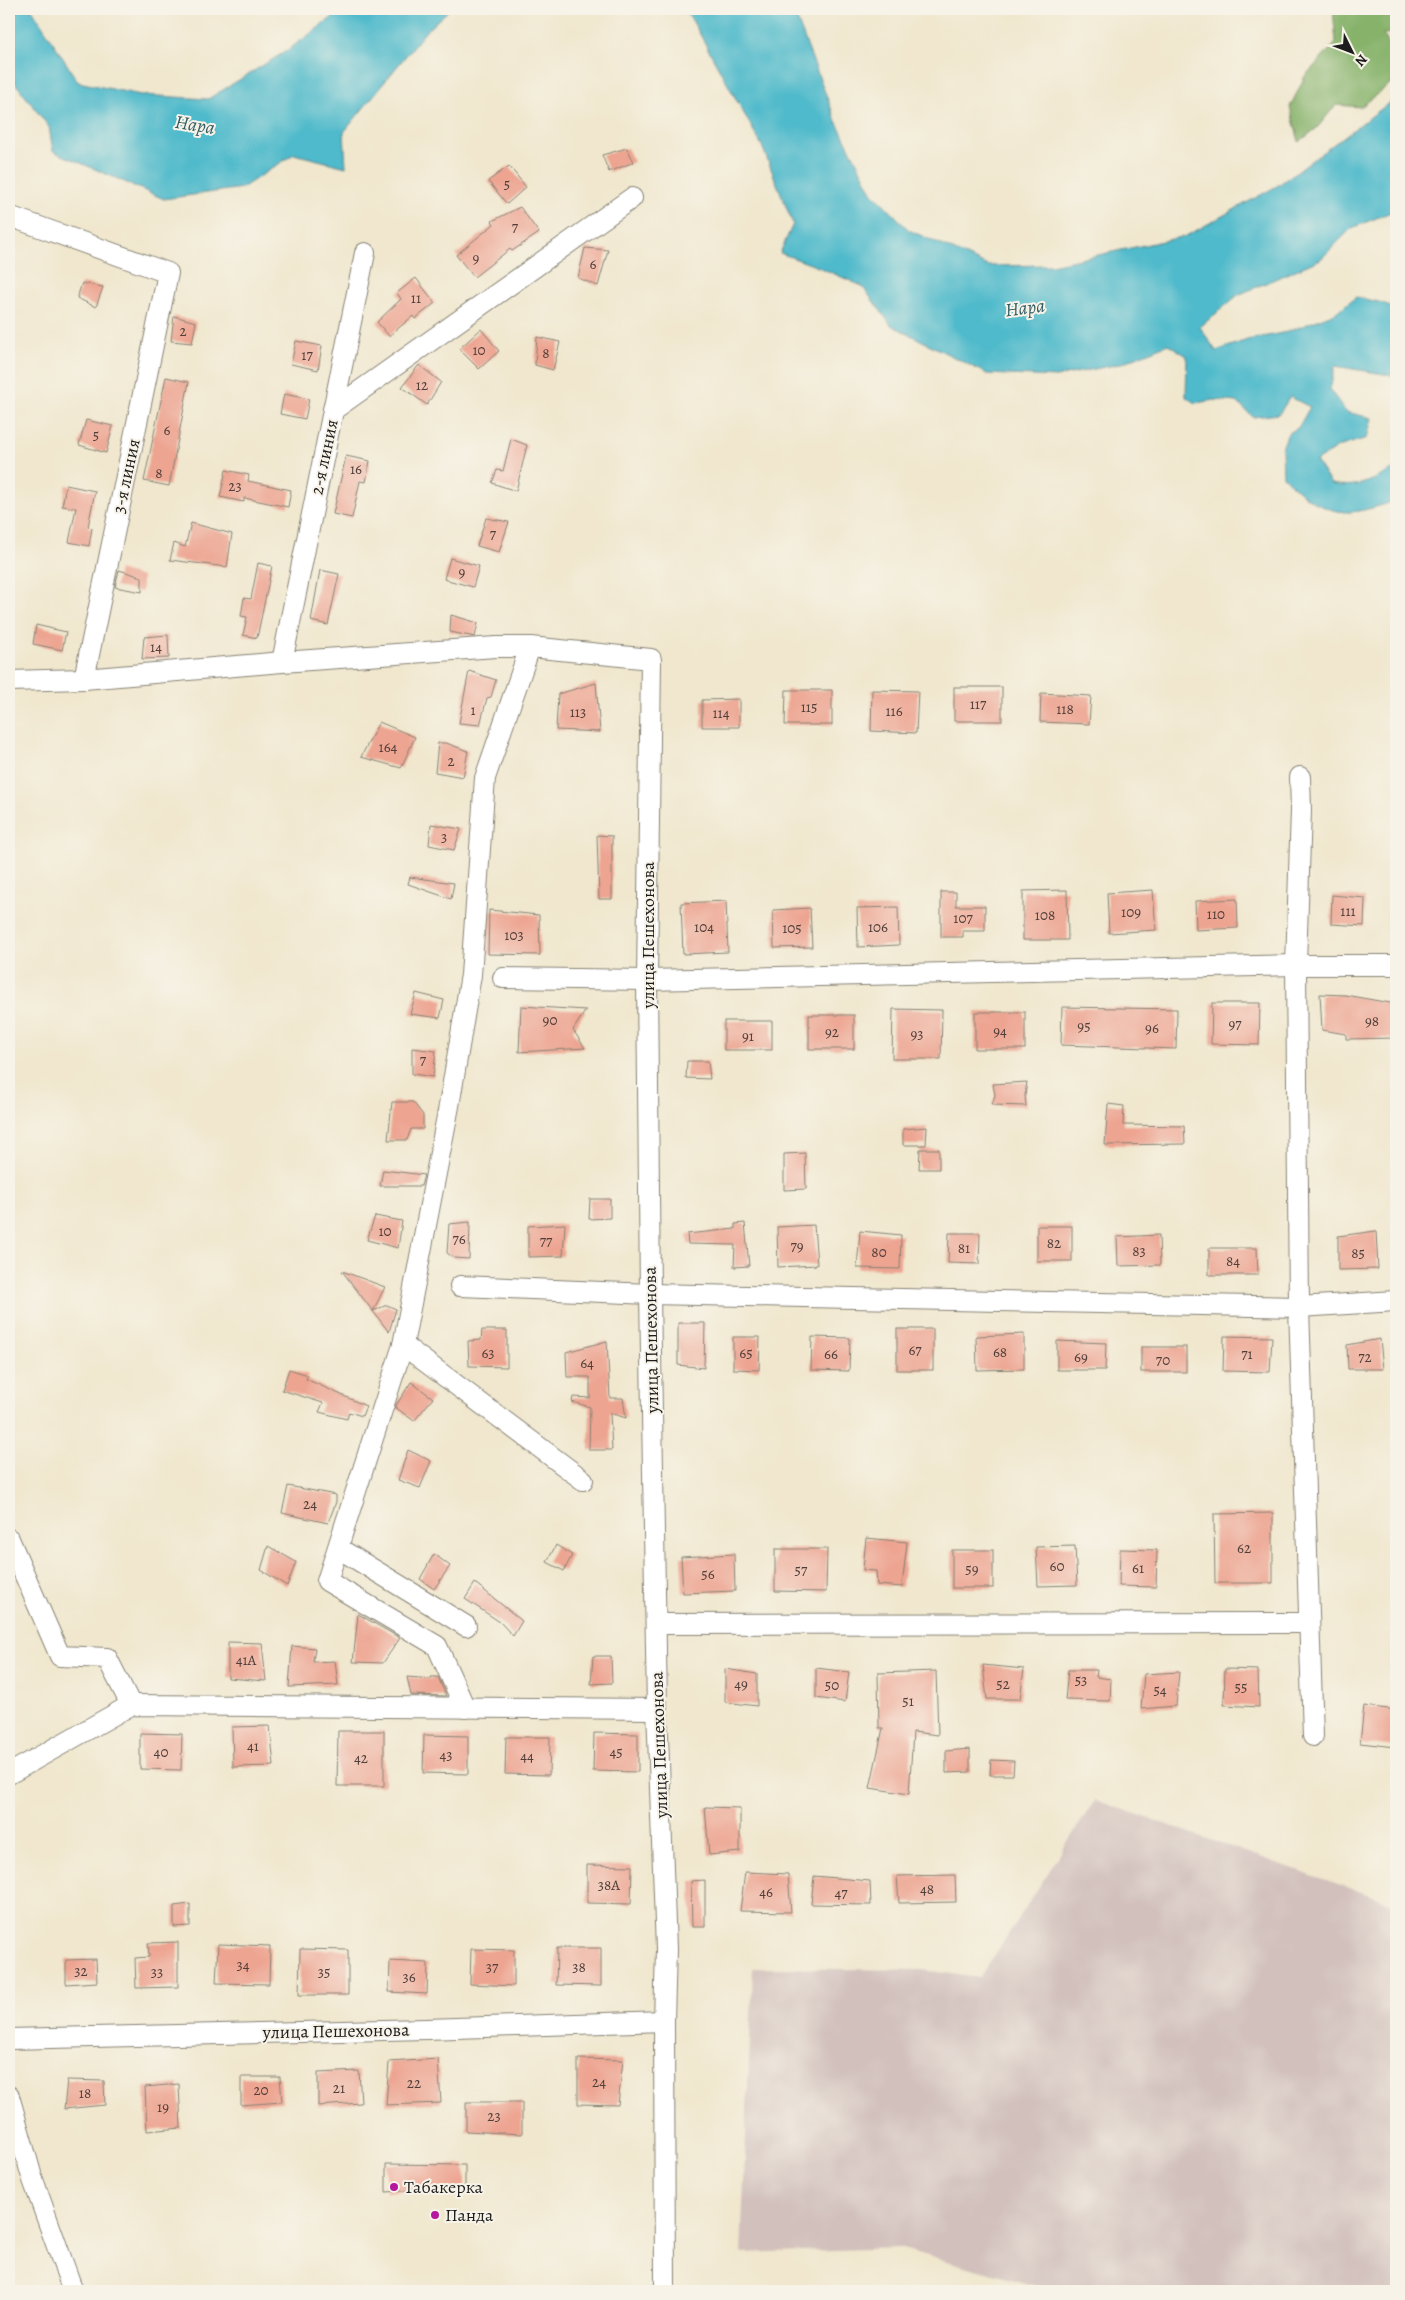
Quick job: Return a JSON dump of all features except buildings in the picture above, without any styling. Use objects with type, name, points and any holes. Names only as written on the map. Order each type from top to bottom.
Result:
[{"type":"street","points":[[333,410],[632,198]]},
{"type":"street","name":"3-я линия","points":[[9,216],[168,273],[84,679]]},
{"type":"street","name":"2-я линия","points":[[282,662],[365,253]]},
{"type":"street","points":[[9,681],[84,679],[282,662],[496,647],[530,647],[485,778],[471,975],[449,1106],[403,1345],[328,1581],[437,1646],[466,1708]]},
{"type":"street","name":"улица Пешехонова","points":[[530,647],[651,659],[647,980],[657,1709],[666,1949],[664,2020],[665,2291]]},
{"type":"street","points":[[1300,777],[1301,810],[1296,965],[1299,1307],[1313,1736]]},
{"type":"street","points":[[504,978],[647,980],[1296,965],[1396,965]]},
{"type":"street","points":[[460,1286],[650,1294],[1299,1307],[1396,1301]]},
{"type":"street","points":[[403,1345],[583,1480]]},
{"type":"street","points":[[9,1539],[60,1656],[107,1658],[131,1705]]},
{"type":"street","points":[[338,1548],[466,1626]]},
{"type":"street","points":[[656,1624],[1309,1623]]},
{"type":"street","points":[[9,1774],[131,1705],[657,1709]]},
{"type":"street","name":"улица Пешехонова","points":[[9,2039],[426,2029],[664,2020]]},
{"type":"street","points":[[9,2096],[32,2177],[73,2291]]},
{"type":"shaded area","points":[[1095,1800],[1396,1904],[1396,2291],[1055,2291],[899,2248],[741,2253],[753,1968],[922,1970],[980,1978]]},
{"type":"green space","points":[[1333,9],[1396,9],[1396,33],[1383,34],[1396,56],[1396,79],[1361,107],[1336,105],[1317,128],[1299,142],[1290,107],[1305,76],[1336,43]]},
{"type":"water","name":"Нара","points":[[9,9],[32,9],[78,82],[141,95],[208,99],[288,50],[344,9],[450,9],[426,31],[344,132],[346,167],[294,154],[242,188],[164,199],[53,151],[49,127],[9,75]]},
{"type":"water","name":"Нара","points":[[682,9],[793,9],[836,121],[872,192],[909,230],[988,266],[1052,265],[1186,236],[1277,186],[1396,98],[1396,210],[1352,228],[1321,259],[1238,295],[1200,327],[1216,351],[1247,340],[1287,332],[1335,313],[1356,297],[1383,303],[1396,309],[1396,376],[1335,366],[1330,390],[1346,412],[1372,418],[1367,438],[1338,447],[1316,461],[1331,484],[1341,485],[1365,483],[1396,468],[1396,501],[1350,512],[1321,506],[1305,496],[1283,476],[1282,448],[1288,433],[1298,428],[1310,407],[1290,397],[1279,414],[1253,417],[1237,402],[1215,400],[1195,403],[1186,397],[1187,356],[1168,344],[1119,364],[1056,377],[987,374],[891,325],[862,286],[780,253],[793,224],[762,146],[692,20]]},
{"type":"place","name":"Табакерка","points":[[394,2187]]},
{"type":"place","name":"Панда","points":[[435,2215]]}]
